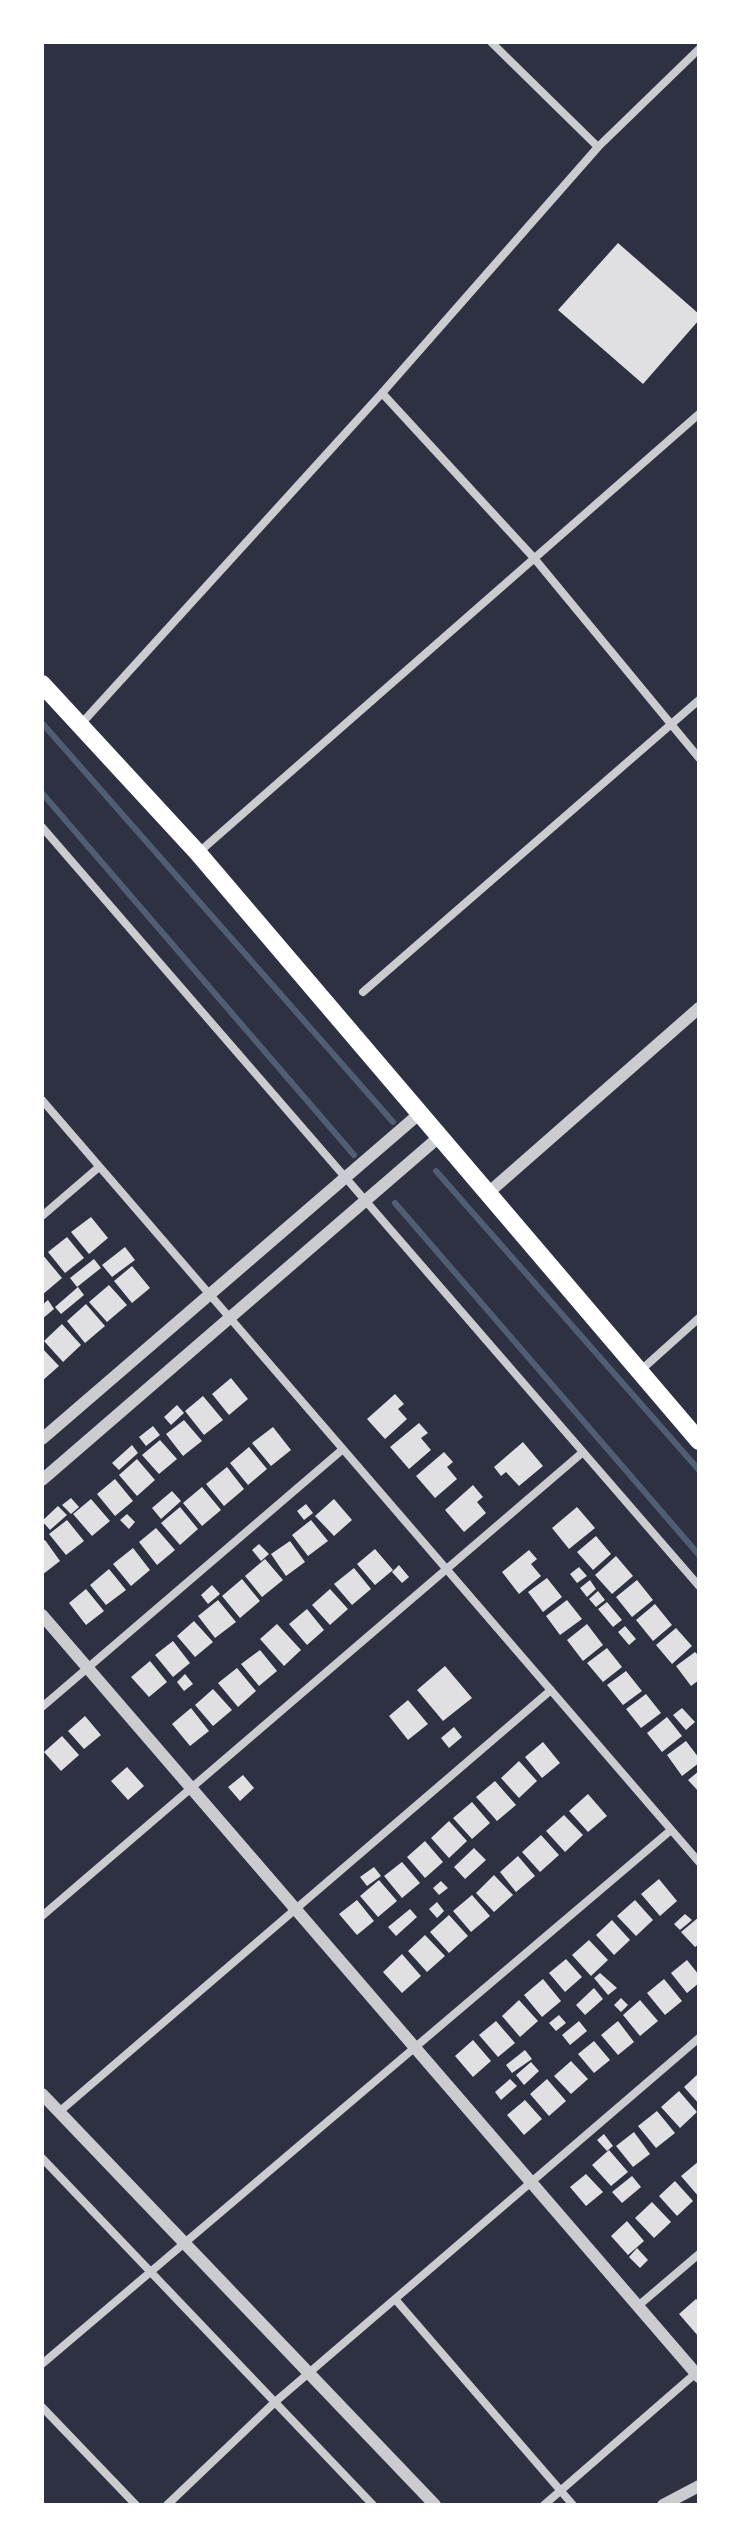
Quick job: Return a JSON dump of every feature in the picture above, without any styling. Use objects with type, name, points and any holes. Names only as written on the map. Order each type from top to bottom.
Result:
[{"type":"highway","points":[[42,684],[198,853],[699,1441]]},
{"type":"street","points":[[491,42],[598,147]]},
{"type":"street","points":[[79,725],[382,393],[598,147],[699,49]]},
{"type":"street","points":[[382,393],[534,558],[699,758]]},
{"type":"street","points":[[198,853],[699,414]]},
{"type":"street","points":[[363,992],[699,700]]},
{"type":"street","points":[[42,827],[699,1586]]},
{"type":"street","points":[[487,1194],[699,1008]]},
{"type":"street","points":[[42,1100],[699,1862]]},
{"type":"street","points":[[42,1439],[419,1114]]},
{"type":"street","points":[[42,1480],[439,1137]]},
{"type":"street","points":[[42,1216],[99,1167]]},
{"type":"street","points":[[639,1371],[699,1318]]},
{"type":"street","points":[[42,1707],[343,1449]]},
{"type":"street","points":[[42,1916],[583,1452]]},
{"type":"street","points":[[42,1615],[697,2375],[544,2505]]},
{"type":"street","points":[[59,2112],[551,1690]]},
{"type":"street","points":[[42,2364],[671,1830]]},
{"type":"street","points":[[167,2505],[275,2402],[699,2038]]},
{"type":"street","points":[[42,2094],[435,2505]]},
{"type":"street","points":[[42,2158],[373,2505]]},
{"type":"street","points":[[638,2306],[699,2254]]},
{"type":"street","points":[[395,2299],[573,2505]]},
{"type":"street","points":[[42,2407],[136,2505]]},
{"type":"street","points":[[663,2505],[699,2486]]},
{"type":"building","points":[[618,243],[699,314],[699,320],[643,384],[558,310]]},
{"type":"building","points":[[91,1217],[108,1238],[89,1254],[71,1232]]},
{"type":"building","points":[[67,1237],[84,1258],[65,1273],[48,1252]]},
{"type":"building","points":[[125,1247],[135,1260],[112,1277],[102,1265]]},
{"type":"building","points":[[42,1254],[62,1278],[42,1295]]},
{"type":"building","points":[[94,1259],[101,1268],[77,1287],[70,1278]]},
{"type":"building","points":[[132,1266],[150,1288],[132,1303],[114,1281]]},
{"type":"building","points":[[109,1285],[127,1305],[107,1322],[89,1302]]},
{"type":"building","points":[[78,1287],[84,1295],[61,1314],[55,1307]]},
{"type":"building","points":[[48,1300],[54,1309],[42,1319],[42,1305]]},
{"type":"building","points":[[86,1304],[105,1326],[85,1343],[67,1321]]},
{"type":"building","points":[[62,1324],[81,1345],[63,1362],[44,1341]]},
{"type":"building","points":[[42,1348],[59,1366],[42,1381]]},
{"type":"building","points":[[231,1378],[248,1399],[229,1415],[212,1394]]},
{"type":"building","points":[[395,1394],[404,1404],[398,1409],[407,1419],[385,1439],[367,1419]]},
{"type":"building","points":[[203,1396],[223,1420],[204,1435],[185,1411]]},
{"type":"building","points":[[177,1405],[184,1413],[171,1425],[164,1417]]},
{"type":"building","points":[[184,1420],[202,1441],[183,1456],[166,1434]]},
{"type":"building","points":[[419,1423],[428,1433],[421,1438],[431,1450],[409,1469],[390,1447]]},
{"type":"building","points":[[153,1426],[160,1435],[146,1446],[139,1437]]},
{"type":"building","points":[[273,1427],[291,1450],[271,1466],[252,1443]]},
{"type":"building","points":[[160,1440],[177,1459],[159,1474],[142,1455]]},
{"type":"building","points":[[523,1442],[543,1466],[519,1486],[506,1472],[501,1476],[494,1467]]},
{"type":"building","points":[[132,1445],[138,1453],[119,1470],[112,1463]]},
{"type":"building","points":[[249,1447],[267,1469],[248,1485],[230,1463]]},
{"type":"building","points":[[444,1452],[453,1462],[447,1467],[457,1479],[435,1498],[416,1476]]},
{"type":"building","points":[[137,1459],[155,1480],[137,1496],[119,1475]]},
{"type":"building","points":[[227,1467],[244,1489],[224,1506],[206,1484]]},
{"type":"building","points":[[115,1479],[133,1501],[115,1516],[97,1494]]},
{"type":"building","points":[[473,1485],[483,1497],[477,1502],[486,1513],[464,1532],[445,1510]]},
{"type":"building","points":[[202,1487],[221,1510],[202,1526],[183,1503]]},
{"type":"building","points":[[172,1491],[181,1501],[161,1519],[152,1508]]},
{"type":"building","points":[[71,1498],[79,1507],[71,1514],[62,1505]]},
{"type":"building","points":[[91,1499],[110,1521],[92,1536],[73,1514]]},
{"type":"building","points":[[334,1499],[352,1520],[334,1536],[315,1516]]},
{"type":"building","points":[[306,1504],[313,1513],[304,1520],[297,1511]]},
{"type":"building","points":[[58,1506],[67,1515],[50,1530],[42,1521]]},
{"type":"building","points":[[180,1507],[198,1529],[180,1545],[161,1523]]},
{"type":"building","points":[[577,1507],[595,1528],[569,1549],[552,1528]]},
{"type":"building","points":[[127,1514],[135,1522],[129,1529],[120,1520]]},
{"type":"building","points":[[67,1520],[84,1541],[66,1555],[49,1534]]},
{"type":"building","points":[[311,1520],[328,1541],[308,1556],[292,1535]]},
{"type":"building","points":[[156,1528],[175,1550],[157,1565],[139,1542]]},
{"type":"building","points":[[596,1536],[611,1554],[593,1570],[577,1552]]},
{"type":"building","points":[[45,1540],[60,1561],[42,1575],[42,1542]]},
{"type":"building","points":[[290,1541],[305,1562],[286,1576],[271,1554]]},
{"type":"building","points":[[259,1544],[269,1554],[261,1561],[252,1550]]},
{"type":"building","points":[[133,1548],[150,1570],[131,1586],[113,1564]]},
{"type":"building","points":[[375,1549],[393,1570],[375,1585],[357,1564]]},
{"type":"building","points":[[529,1550],[537,1559],[531,1564],[541,1576],[519,1594],[502,1572]]},
{"type":"building","points":[[616,1556],[633,1576],[612,1594],[595,1575]]},
{"type":"building","points":[[265,1559],[283,1580],[262,1597],[245,1576]]},
{"type":"building","points":[[399,1565],[409,1577],[402,1583],[392,1572]]},
{"type":"building","points":[[579,1567],[587,1576],[577,1583],[570,1574]]},
{"type":"building","points":[[354,1568],[371,1589],[352,1605],[334,1584]]},
{"type":"building","points":[[109,1569],[126,1590],[106,1605],[90,1585]]},
{"type":"building","points":[[547,1578],[562,1597],[543,1612],[528,1592]]},
{"type":"building","points":[[242,1579],[260,1601],[240,1618],[222,1596]]},
{"type":"building","points":[[590,1580],[596,1589],[587,1597],[580,1588]]},
{"type":"building","points":[[637,1580],[653,1600],[632,1617],[616,1597]]},
{"type":"building","points":[[212,1585],[220,1594],[208,1604],[201,1595]]},
{"type":"building","points":[[86,1589],[104,1611],[86,1625],[69,1603]]},
{"type":"building","points":[[330,1589],[348,1609],[330,1625],[312,1605]]},
{"type":"building","points":[[598,1591],[605,1600],[596,1607],[589,1599]]},
{"type":"building","points":[[218,1600],[236,1622],[215,1638],[198,1616]]},
{"type":"building","points":[[567,1600],[582,1619],[560,1635],[546,1616]]},
{"type":"building","points":[[607,1602],[622,1620],[613,1627],[598,1609]]},
{"type":"building","points":[[655,1604],[672,1625],[653,1641],[636,1620]]},
{"type":"building","points":[[307,1609],[324,1630],[307,1645],[289,1624]]},
{"type":"building","points":[[194,1621],[213,1642],[195,1657],[177,1636]]},
{"type":"building","points":[[277,1624],[301,1650],[284,1666],[260,1639]]},
{"type":"building","points":[[587,1624],[603,1645],[583,1661],[567,1640]]},
{"type":"building","points":[[625,1626],[636,1639],[629,1645],[618,1632]]},
{"type":"building","points":[[676,1628],[692,1646],[672,1664],[656,1645]]},
{"type":"building","points":[[173,1641],[190,1663],[173,1677],[155,1655]]},
{"type":"building","points":[[607,1648],[622,1667],[603,1682],[587,1663]]},
{"type":"building","points":[[260,1650],[277,1671],[259,1686],[241,1664]]},
{"type":"building","points":[[695,1652],[699,1656],[699,1680],[691,1686],[676,1666]]},
{"type":"building","points":[[150,1661],[167,1682],[149,1697],[131,1677]]},
{"type":"building","points":[[445,1666],[472,1698],[443,1721],[417,1690]]},
{"type":"building","points":[[237,1668],[256,1691],[238,1707],[218,1683]]},
{"type":"building","points":[[626,1671],[642,1691],[623,1705],[607,1685]]},
{"type":"building","points":[[185,1674],[193,1684],[184,1691],[177,1682]]},
{"type":"building","points":[[213,1689],[232,1710],[213,1726],[195,1705]]},
{"type":"building","points":[[646,1694],[661,1713],[641,1728],[626,1709]]},
{"type":"building","points":[[408,1700],[428,1724],[408,1740],[389,1716]]},
{"type":"building","points":[[191,1708],[209,1731],[190,1746],[172,1724]]},
{"type":"building","points":[[682,1708],[695,1722],[686,1730],[673,1715]]},
{"type":"building","points":[[85,1716],[101,1735],[84,1749],[68,1731]]},
{"type":"building","points":[[667,1717],[682,1736],[662,1752],[647,1733]]},
{"type":"building","points":[[454,1727],[462,1737],[449,1748],[441,1738]]},
{"type":"building","points":[[62,1736],[79,1755],[61,1771],[44,1752]]},
{"type":"building","points":[[686,1741],[699,1758],[699,1763],[682,1776],[667,1755]]},
{"type":"building","points":[[543,1742],[560,1763],[542,1778],[525,1757]]},
{"type":"building","points":[[519,1761],[537,1781],[519,1798],[501,1778]]},
{"type":"building","points":[[127,1767],[144,1786],[128,1800],[111,1781]]},
{"type":"building","points":[[699,1771],[699,1792],[688,1780]]},
{"type":"building","points":[[243,1775],[254,1788],[240,1801],[228,1787]]},
{"type":"building","points":[[495,1781],[516,1805],[497,1821],[476,1797]]},
{"type":"building","points":[[588,1794],[607,1816],[588,1832],[569,1811]]},
{"type":"building","points":[[472,1802],[490,1823],[472,1839],[453,1818]]},
{"type":"building","points":[[564,1815],[583,1835],[565,1852],[546,1831]]},
{"type":"building","points":[[449,1821],[467,1841],[449,1858],[431,1838]]},
{"type":"building","points":[[541,1835],[559,1855],[540,1872],[522,1852]]},
{"type":"building","points":[[425,1841],[443,1862],[425,1878],[407,1857]]},
{"type":"building","points":[[474,1848],[486,1860],[465,1879],[454,1867]]},
{"type":"building","points":[[518,1856],[535,1876],[516,1892],[500,1872]]},
{"type":"building","points":[[402,1862],[420,1883],[402,1898],[384,1876]]},
{"type":"building","points":[[374,1867],[381,1876],[367,1886],[360,1877]]},
{"type":"building","points":[[494,1875],[513,1895],[494,1912],[476,1893]]},
{"type":"building","points":[[659,1879],[677,1901],[660,1916],[641,1894]]},
{"type":"building","points":[[379,1880],[397,1901],[378,1917],[360,1896]]},
{"type":"building","points":[[441,1881],[448,1888],[439,1895],[433,1888]]},
{"type":"building","points":[[472,1895],[490,1916],[471,1932],[453,1911]]},
{"type":"building","points":[[357,1900],[374,1921],[357,1935],[339,1914]]},
{"type":"building","points":[[635,1900],[653,1920],[636,1936],[617,1916]]},
{"type":"building","points":[[437,1902],[444,1911],[437,1918],[429,1909]]},
{"type":"building","points":[[410,1909],[417,1917],[396,1936],[388,1927]]},
{"type":"building","points":[[685,1914],[692,1920],[680,1930],[674,1924]]},
{"type":"building","points":[[449,1915],[468,1936],[449,1953],[430,1932]]},
{"type":"building","points":[[699,1917],[699,1944],[695,1947],[681,1932]]},
{"type":"building","points":[[612,1920],[630,1940],[614,1955],[596,1935]]},
{"type":"building","points":[[425,1935],[445,1956],[427,1972],[408,1951]]},
{"type":"building","points":[[589,1940],[608,1960],[591,1976],[572,1955]]},
{"type":"building","points":[[402,1954],[421,1976],[402,1993],[383,1972]]},
{"type":"building","points":[[566,1959],[582,1977],[565,1992],[549,1973]]},
{"type":"building","points":[[687,1960],[699,1975],[699,1983],[687,1993],[671,1973]]},
{"type":"building","points":[[600,1973],[617,1988],[608,1995],[594,1978]]},
{"type":"building","points":[[543,1979],[561,2001],[542,2017],[524,1995]]},
{"type":"building","points":[[664,1979],[682,2001],[665,2015],[647,1993]]},
{"type":"building","points":[[594,1988],[603,1999],[585,2015],[576,2005]]},
{"type":"building","points":[[621,1998],[628,2005],[621,2012],[614,2005]]},
{"type":"building","points":[[519,2000],[538,2021],[520,2037],[502,2016]]},
{"type":"building","points":[[640,2000],[658,2021],[640,2036],[623,2015]]},
{"type":"building","points":[[559,2015],[566,2023],[556,2031],[549,2023]]},
{"type":"building","points":[[496,2021],[515,2043],[498,2057],[479,2035]]},
{"type":"building","points":[[579,2021],[587,2031],[570,2045],[562,2035]]},
{"type":"building","points":[[618,2021],[634,2042],[618,2055],[601,2035]]},
{"type":"building","points":[[473,2040],[491,2061],[473,2077],[455,2056]]},
{"type":"building","points":[[594,2041],[610,2060],[594,2073],[578,2054]]},
{"type":"building","points":[[525,2050],[532,2059],[512,2073],[506,2065]]},
{"type":"building","points":[[571,2061],[588,2079],[571,2094],[554,2076]]},
{"type":"building","points":[[531,2062],[539,2071],[524,2085],[516,2075]]},
{"type":"building","points":[[699,2073],[699,2104],[684,2087]]},
{"type":"building","points":[[510,2079],[517,2086],[501,2100],[495,2092]]},
{"type":"building","points":[[547,2079],[566,2101],[549,2116],[530,2094]]},
{"type":"building","points":[[679,2091],[697,2112],[680,2128],[661,2107]]},
{"type":"building","points":[[525,2100],[542,2119],[524,2135],[507,2115]]},
{"type":"building","points":[[657,2111],[675,2133],[656,2148],[638,2126]]},
{"type":"building","points":[[634,2132],[650,2154],[633,2167],[616,2146]]},
{"type":"building","points":[[604,2134],[613,2146],[607,2151],[597,2140]]},
{"type":"building","points":[[609,2150],[628,2172],[611,2186],[592,2165]]},
{"type":"building","points":[[699,2161],[699,2197],[681,2176]]},
{"type":"building","points":[[586,2174],[603,2192],[586,2206],[570,2187]]},
{"type":"building","points":[[632,2176],[641,2187],[622,2203],[612,2192]]},
{"type":"building","points":[[675,2181],[693,2201],[677,2216],[659,2196]]},
{"type":"building","points":[[652,2202],[671,2222],[654,2238],[635,2218]]},
{"type":"building","points":[[627,2221],[644,2241],[628,2255],[611,2236]]},
{"type":"building","points":[[637,2248],[648,2260],[640,2268],[629,2257]]},
{"type":"building","points":[[696,2299],[699,2302],[699,2337],[679,2314]]},
{"type":"waterway","points":[[42,723],[393,1122]]},
{"type":"waterway","points":[[42,793],[354,1155]]},
{"type":"waterway","points":[[436,1171],[699,1470]]},
{"type":"waterway","points":[[395,1203],[699,1555]]}]
